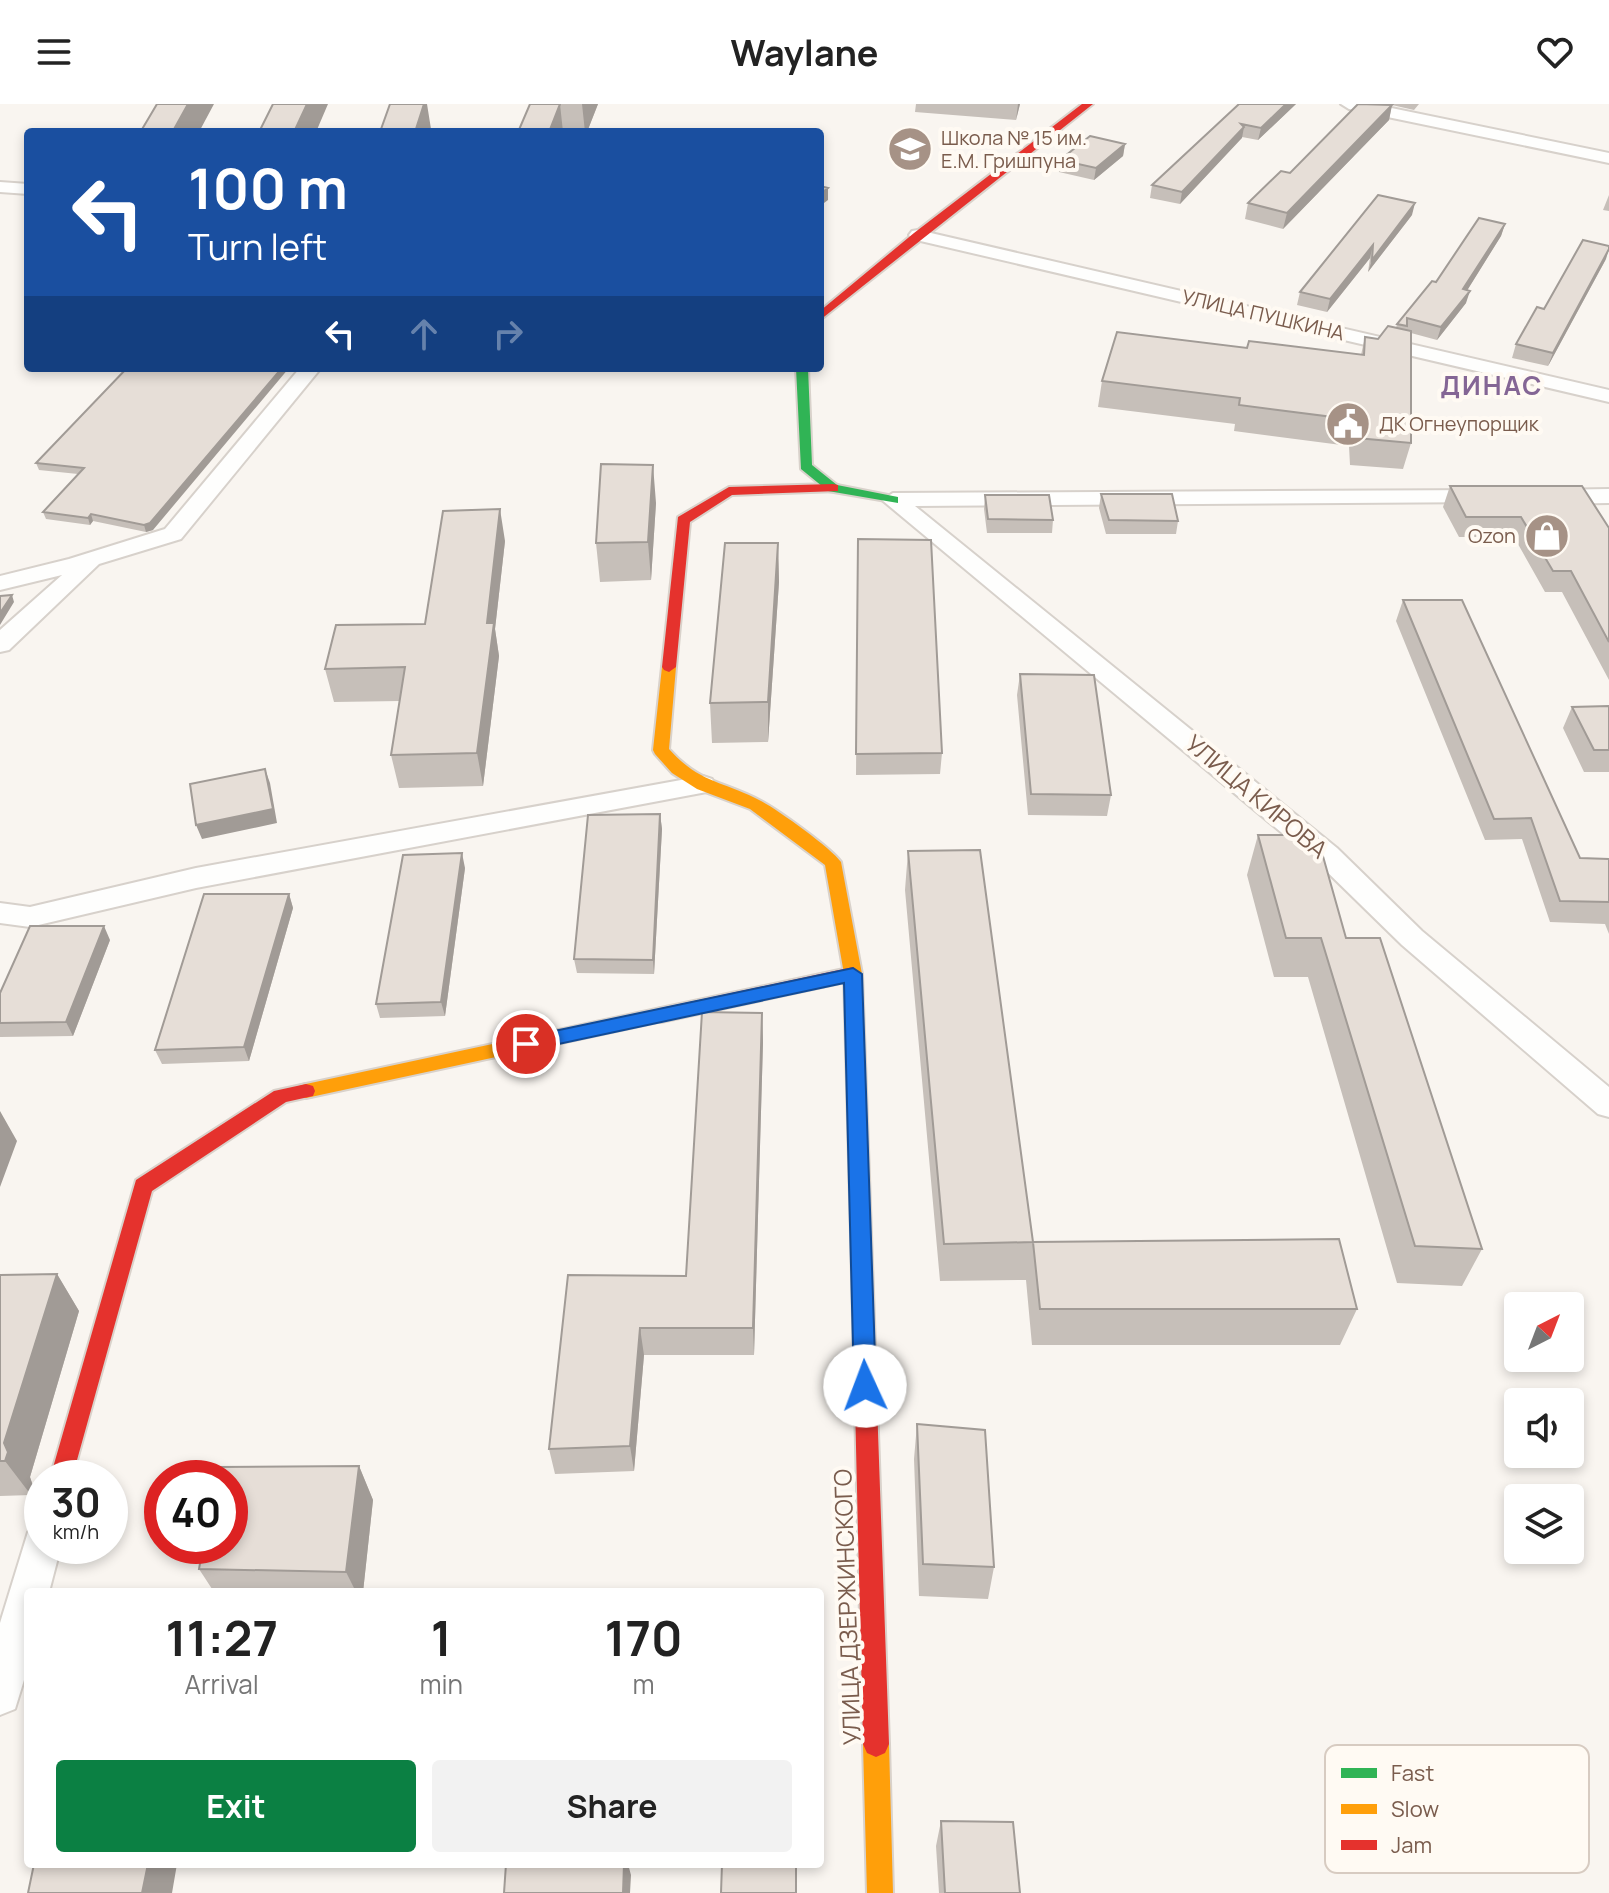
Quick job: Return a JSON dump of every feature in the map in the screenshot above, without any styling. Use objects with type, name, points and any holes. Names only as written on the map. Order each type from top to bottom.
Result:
[{"type":"street","points":[[824,314],[918,235],[1088,104]]},
{"type":"street","points":[[1349,104],[1609,158]]},
{"type":"street","points":[[0,187],[24,189]]},
{"type":"street","name":"УЛИЦА ПУШКИНА","points":[[918,235],[1609,396]]},
{"type":"street","points":[[0,583],[92,560],[173,534],[308,372]]},
{"type":"street","points":[[802,372],[806,466],[833,488],[893,500],[1609,496]]},
{"type":"street","name":"УЛИЦА ДЗЕРЖИНСКОГО","points":[[833,488],[729,491],[683,520],[661,750],[678,769],[703,785],[756,805],[833,862],[853,974],[880,1893]]},
{"type":"street","name":"УЛИЦА КИРОВА","points":[[893,500],[1327,855],[1412,938],[1609,1105]]},
{"type":"street","points":[[0,645],[92,560]]},
{"type":"street","points":[[0,913],[30,917],[196,878],[703,785]]},
{"type":"street","points":[[66,1460],[143,1186],[281,1096],[853,974]]},
{"type":"street","points":[[30,1588],[37,1564]]},
{"type":"street","points":[[0,1694],[24,1608]]},
{"type":"building","points":[[157,104],[188,104],[175,128],[143,128]]},
{"type":"building","points":[[273,104],[307,104],[296,128],[261,128]]},
{"type":"building","points":[[390,104],[424,104],[416,128],[381,128]]},
{"type":"building","points":[[530,104],[560,104],[551,128],[520,128]]},
{"type":"building","points":[[1239,104],[1286,104],[1261,128],[1241,124],[1244,127],[1182,192],[1152,185]]},
{"type":"building","points":[[1358,104],[1392,105],[1287,213],[1248,203],[1281,171],[1290,173]]},
{"type":"building","points":[[1090,136],[1125,144],[1096,168],[1060,160]]},
{"type":"building","points":[[1378,195],[1415,203],[1372,260],[1373,245],[1330,299],[1300,292]]},
{"type":"building","points":[[1479,218],[1505,224],[1463,289],[1470,291],[1441,327],[1407,318],[1407,326],[1397,324],[1432,281],[1436,282]]},
{"type":"building","points":[[1583,240],[1609,246],[1609,249],[1553,353],[1516,344],[1537,307],[1544,309]]},
{"type":"building","points":[[1388,326],[1411,331],[1411,443],[1357,438],[1356,420],[1239,405],[1240,398],[1102,381],[1117,332],[1247,348],[1249,341],[1364,355],[1365,337],[1378,339]]},
{"type":"building","points":[[123,372],[279,372],[150,523],[144,525],[91,514],[88,518],[43,512],[84,468],[36,463]]},
{"type":"building","points":[[601,464],[653,465],[648,542],[596,543]]},
{"type":"building","points":[[1450,486],[1582,486],[1609,528],[1609,642],[1571,571],[1553,571],[1521,517],[1466,517]]},
{"type":"building","points":[[1101,494],[1172,494],[1178,521],[1109,520]]},
{"type":"building","points":[[985,495],[1049,495],[1053,520],[988,519]]},
{"type":"building","points":[[500,509],[487,623],[494,623],[477,753],[391,755],[405,667],[325,669],[336,625],[425,624],[443,511]]},
{"type":"building","points":[[858,539],[931,540],[942,753],[856,754]]},
{"type":"building","points":[[725,543],[778,543],[768,702],[710,703]]},
{"type":"building","points":[[12,595],[0,613],[0,596]]},
{"type":"building","points":[[1403,600],[1462,600],[1580,858],[1609,859],[1609,902],[1560,901],[1531,818],[1494,819]]},
{"type":"building","points":[[1020,674],[1094,675],[1111,795],[1031,794]]},
{"type":"building","points":[[1609,706],[1609,750],[1594,750],[1572,707]]},
{"type":"building","points":[[265,769],[273,809],[196,825],[190,784]]},
{"type":"building","points":[[660,814],[653,960],[574,959],[588,815]]},
{"type":"building","points":[[1258,835],[1317,835],[1346,938],[1380,938],[1482,1249],[1415,1246],[1321,938],[1286,938]]},
{"type":"building","points":[[980,850],[1033,1242],[944,1244],[908,851]]},
{"type":"building","points":[[462,853],[441,1002],[376,1004],[403,855]]},
{"type":"building","points":[[204,894],[289,894],[244,1047],[155,1050]]},
{"type":"building","points":[[30,926],[104,926],[66,1022],[0,1023],[0,993]]},
{"type":"building","points":[[702,1012],[762,1013],[753,1328],[640,1328],[630,1446],[549,1449],[568,1275],[686,1276]]},
{"type":"building","points":[[1339,1239],[1357,1309],[1040,1309],[1033,1242]]},
{"type":"building","points":[[57,1274],[4,1443],[8,1452],[5,1461],[0,1461],[0,1275]]},
{"type":"building","points":[[917,1424],[985,1430],[994,1567],[923,1564]]},
{"type":"building","points":[[359,1466],[346,1572],[199,1569],[200,1564],[248,1564],[248,1467]]},
{"type":"building","points":[[941,1821],[1013,1822],[1020,1893],[945,1893]]},
{"type":"building","points":[[33,1868],[147,1868],[142,1893],[28,1893]]},
{"type":"building","points":[[506,1868],[624,1868],[623,1893],[504,1893]]},
{"type":"building","points":[[722,1868],[796,1868],[796,1893],[721,1893]]},
{"type":"traffic: fast","points":[[802,372],[806,466],[833,488],[893,500]]},
{"type":"traffic: slow","points":[[669,667],[661,750],[678,769],[703,785],[756,805],[833,862],[853,974],[861,1234]]},
{"type":"traffic: slow","points":[[306,1091],[661,1015]]},
{"type":"traffic: slow","points":[[876,1744],[880,1893]]},
{"type":"traffic: jam","points":[[824,314],[918,235],[1088,104]]},
{"type":"traffic: jam","points":[[669,667],[683,520],[729,491],[833,488]]},
{"type":"traffic: jam","points":[[661,1015],[853,974]]},
{"type":"traffic: jam","points":[[66,1460],[143,1186],[281,1096],[306,1091]]},
{"type":"traffic: jam","points":[[861,1234],[876,1744]]},
{"type":"place","name":"Школа № 15 им. Е.М. Гришпуна","points":[[910,149]]},
{"type":"place","name":"ДК Огнеупорщик","points":[[1348,424]]},
{"type":"place","name":"Ozon","points":[[1547,536]]},
{"type":"district","name":"ДИНАС","points":[[1492,386]]},
{"type":"route","points":[[526,1044],[853,974],[865,1386]]}]
